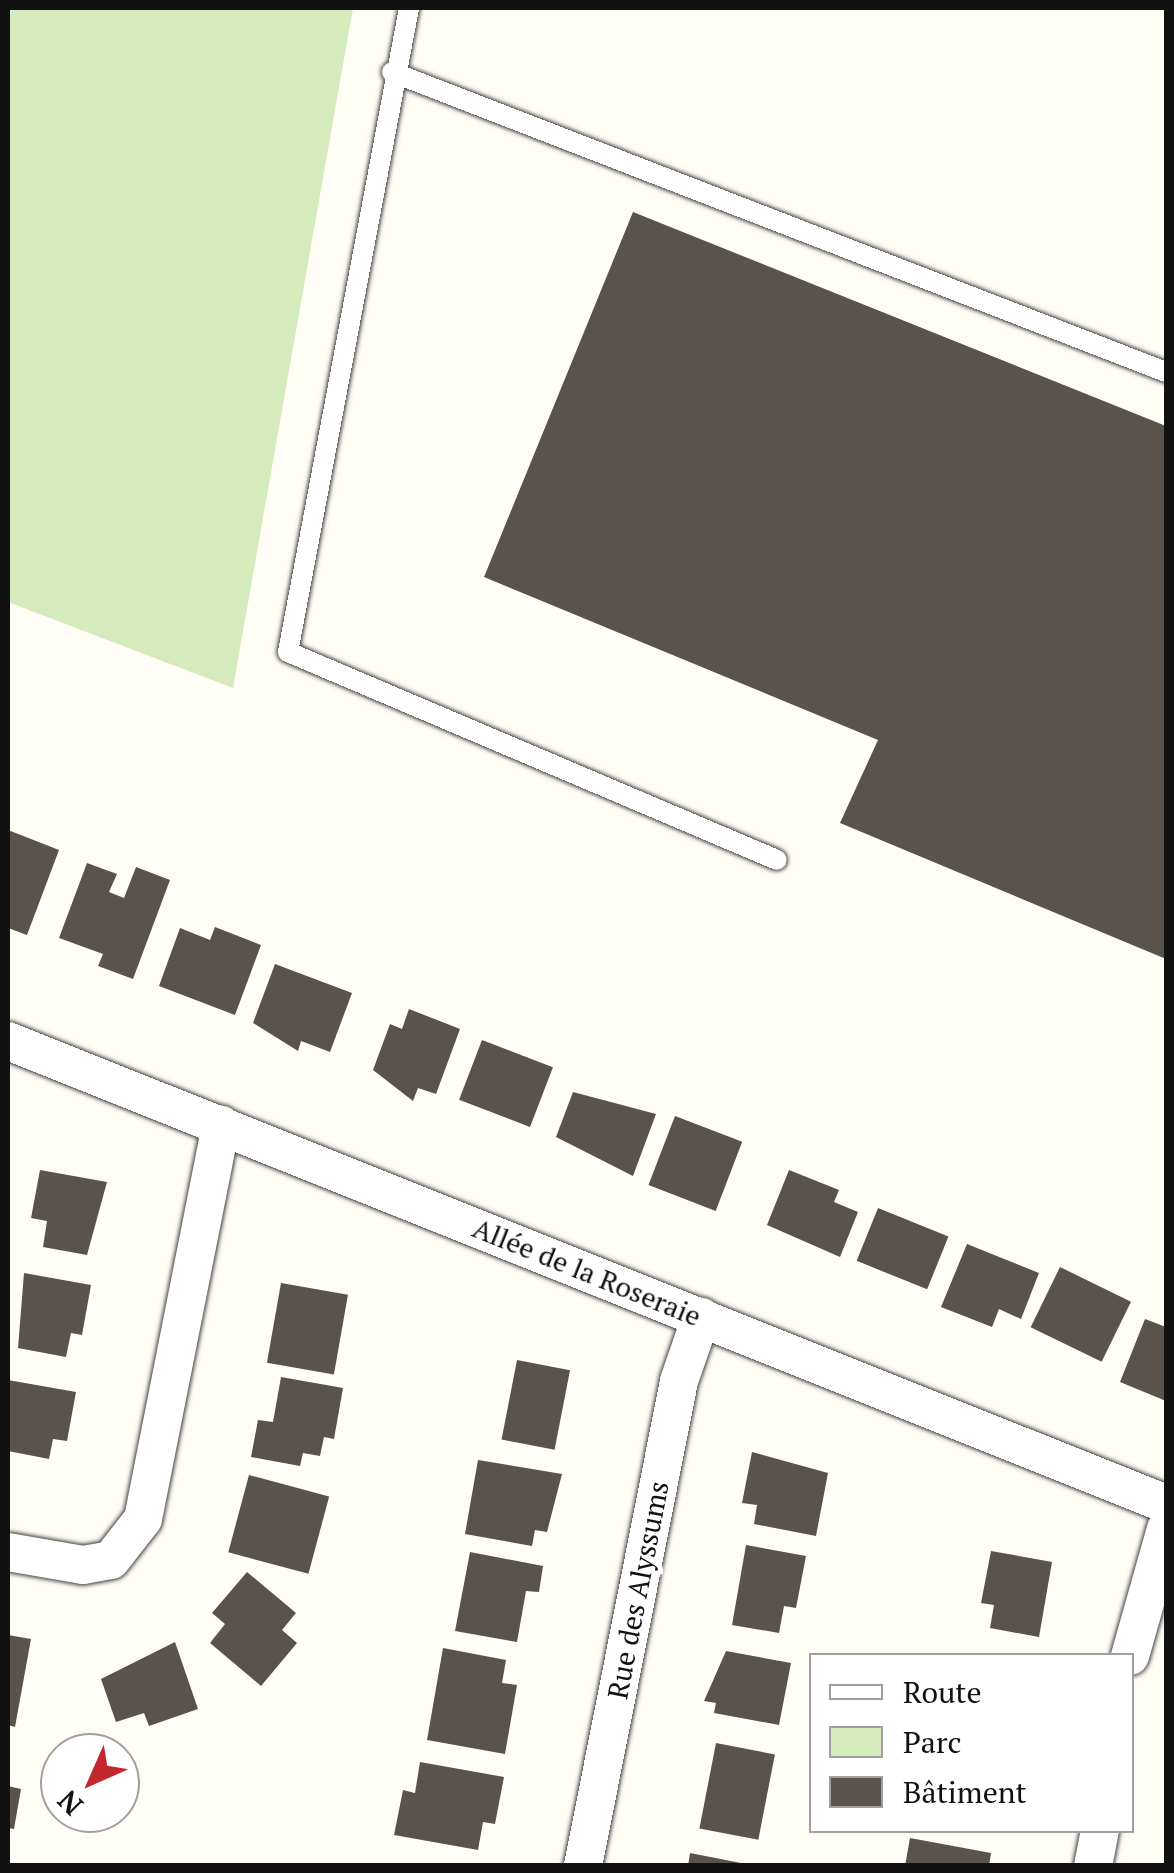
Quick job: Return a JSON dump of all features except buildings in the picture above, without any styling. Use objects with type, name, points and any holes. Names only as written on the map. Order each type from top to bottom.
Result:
[{"type":"street","name":"Allée de la Roseraie","points":[[8,1041],[1166,1504]]},
{"type":"street","points":[[8,1552],[83,1565],[111,1560],[143,1520],[220,1126]]},
{"type":"street","name":"Rue des Alyssums","points":[[584,1866],[679,1380],[701,1317]]},
{"type":"street","points":[[1131,1653],[1166,1529]]},
{"type":"street","points":[[1094,1866],[1100,1833]]},
{"type":"lane","points":[[409,8],[392,72],[288,652],[777,860]]},
{"type":"lane","points":[[392,72],[1166,372]]},
{"type":"green space","points":[[8,8],[353,8],[233,688],[8,602]]}]
